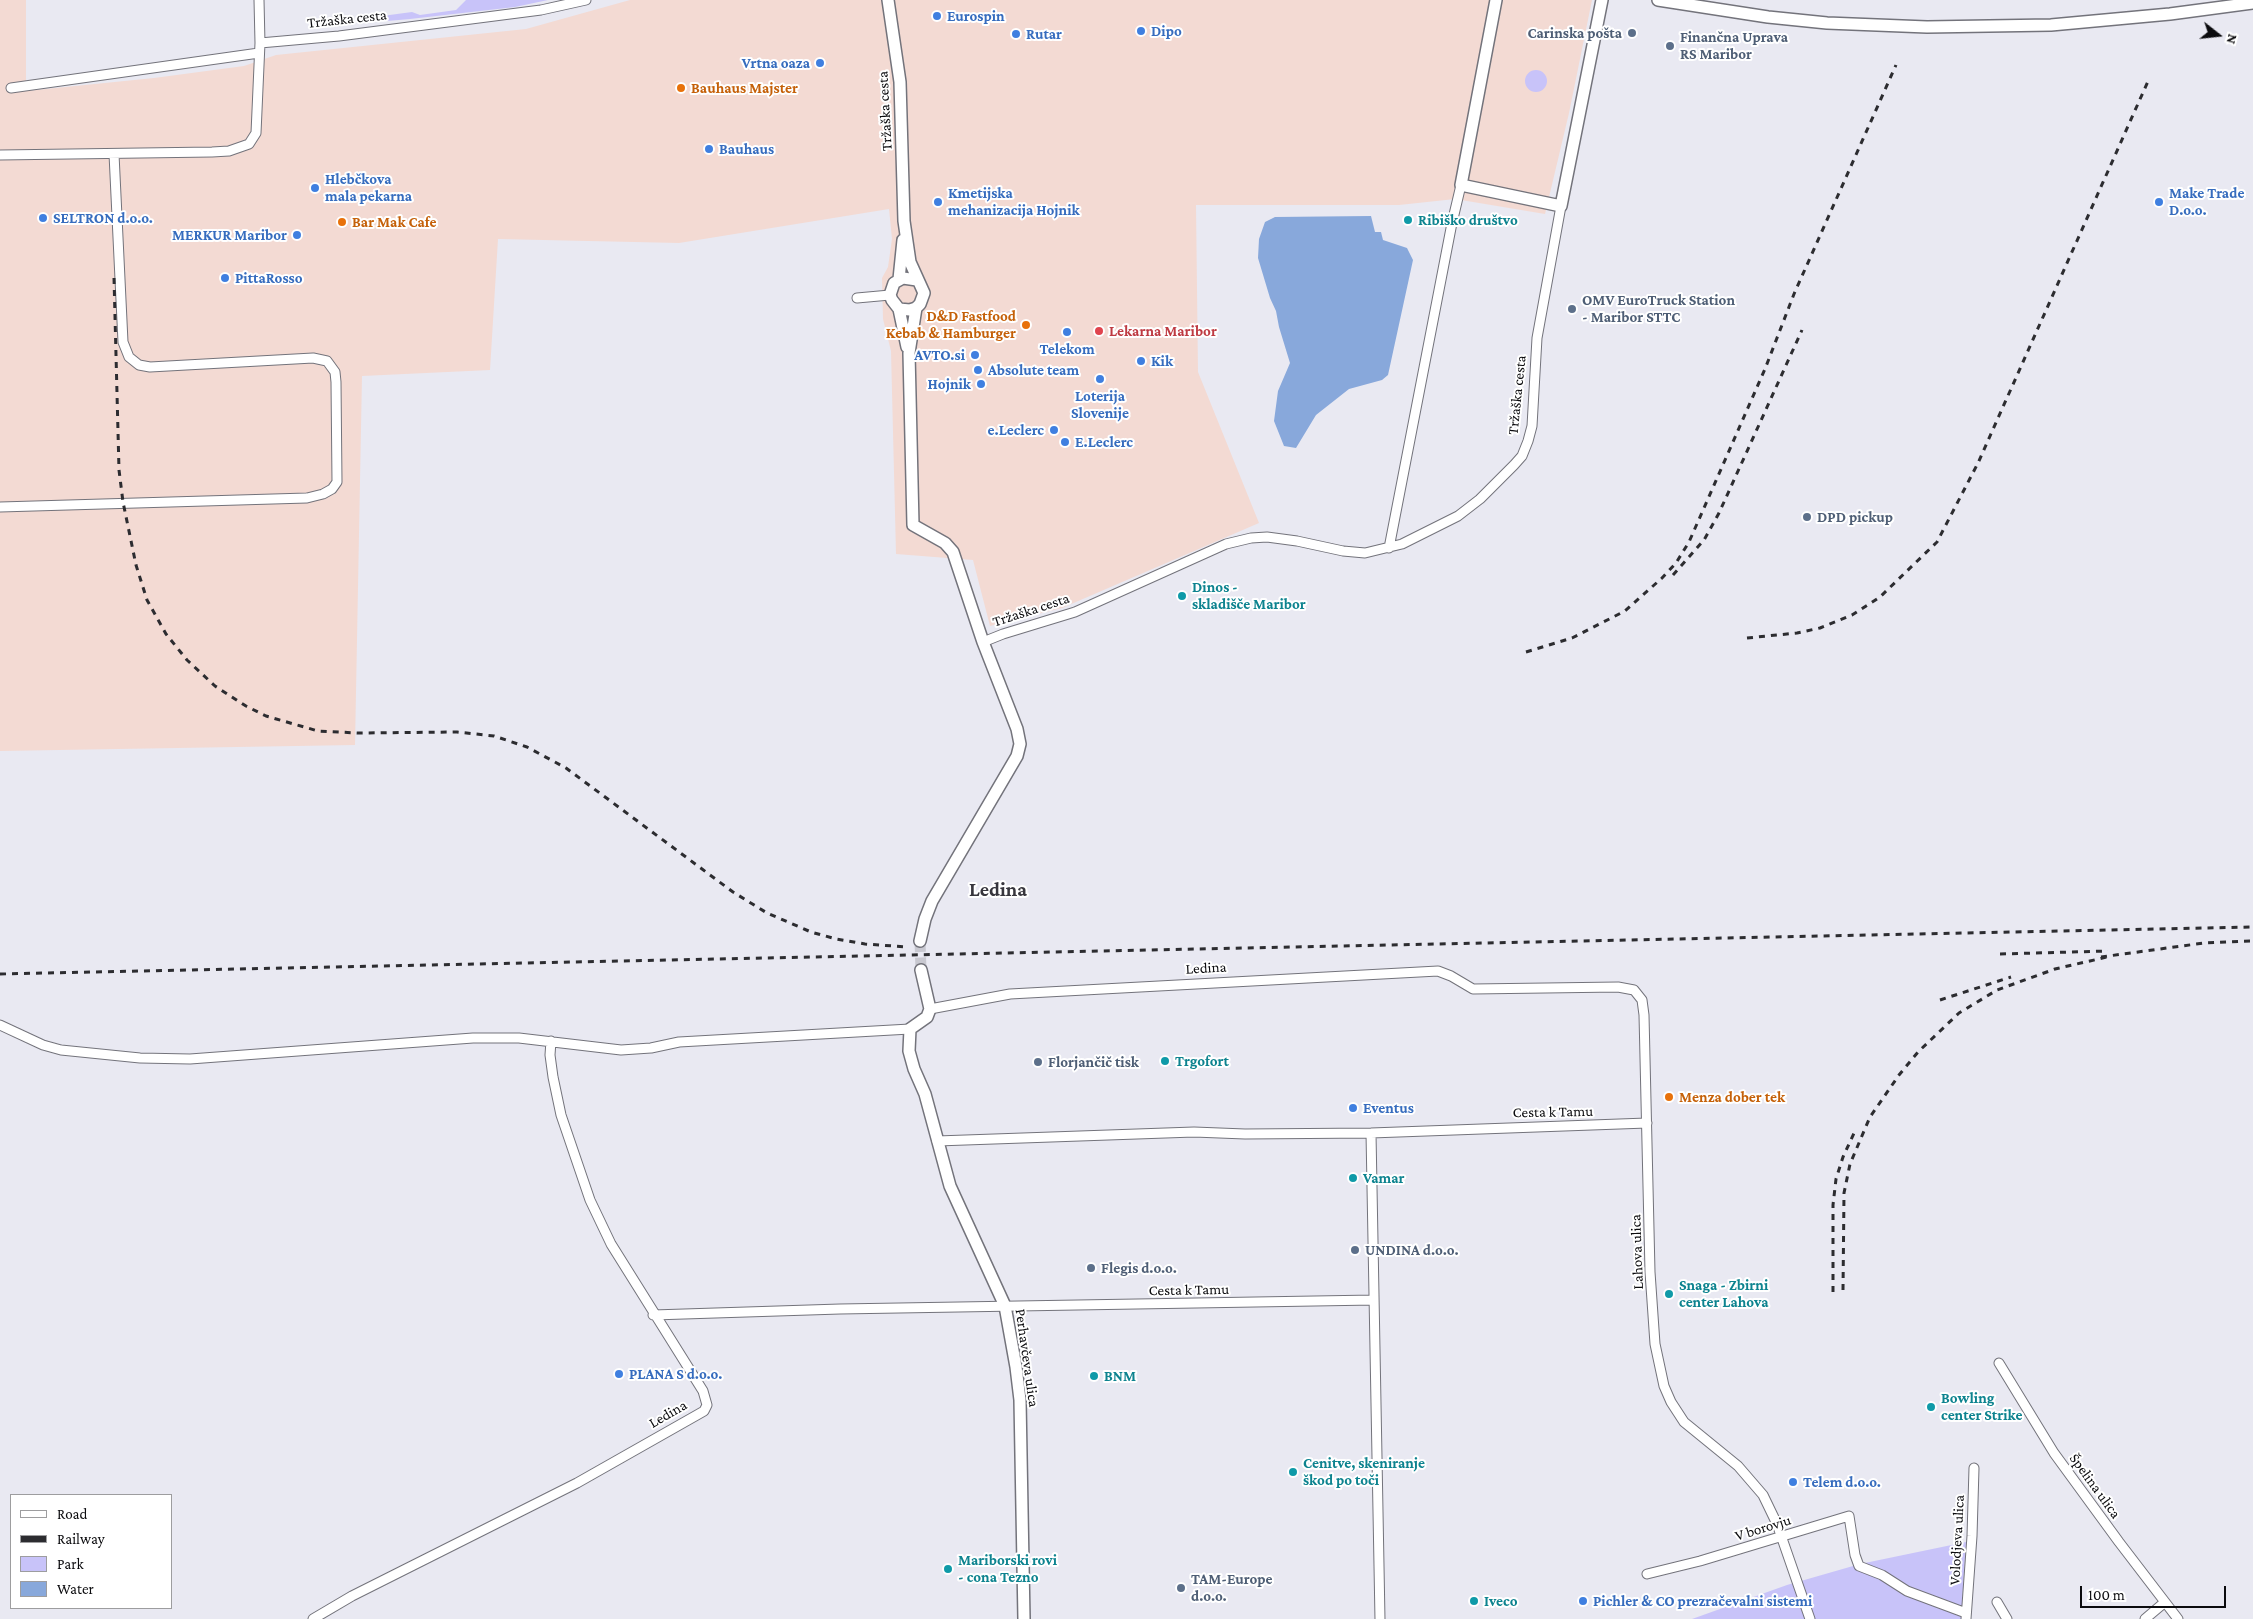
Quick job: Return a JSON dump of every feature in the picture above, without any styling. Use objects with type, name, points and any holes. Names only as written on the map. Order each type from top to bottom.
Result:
[{"type":"street","points":[[0,155],[229,151],[248,144],[256,133],[258,53],[260,43],[259,0]]},
{"type":"street","name":"Tržaška cesta","points":[[260,43],[339,36],[532,11],[586,0]]},
{"type":"street","name":"Tržaška cesta","points":[[888,0],[900,82],[904,221]]},
{"type":"street","points":[[1390,548],[1452,223],[1462,186],[1496,0]]},
{"type":"street","points":[[1658,0],[1778,18],[1927,27],[2051,26],[2253,4]]},
{"type":"street","name":"Tržaška cesta","points":[[908,354],[913,525],[945,542],[953,552],[983,642],[1075,612],[1212,549],[1251,538],[1298,541],[1342,552],[1365,552],[1390,548],[1412,540],[1458,516],[1480,499],[1522,456],[1532,426],[1538,338],[1561,206],[1601,4]]},
{"type":"street","points":[[11,88],[258,53]]},
{"type":"street","points":[[0,507],[307,498],[323,494],[332,489],[337,482],[336,382],[335,372],[327,361],[313,358],[150,367],[139,365],[129,357],[123,342],[114,154]]},
{"type":"street","points":[[1462,186],[1561,206]]},
{"type":"street","points":[[899,279],[904,221]]},
{"type":"street","points":[[904,221],[910,262],[924,294],[916,308],[908,354]]},
{"type":"street","points":[[908,354],[899,309],[890,295],[894,283],[899,279],[908,277],[917,280]]},
{"type":"street","points":[[857,298],[890,295]]},
{"type":"street","points":[[899,309],[910,310],[916,308]]},
{"type":"street","points":[[920,941],[923,924],[932,901],[1019,750],[1017,729],[983,642]]},
{"type":"street","points":[[0,1025],[43,1045],[61,1050],[140,1058],[190,1059],[473,1038],[519,1038],[621,1050],[651,1048],[680,1042],[910,1029],[927,1017],[930,1008],[921,970]]},
{"type":"street","name":"Ledina","points":[[930,1008],[1010,994],[1438,972],[1451,976],[1465,986],[1480,990]]},
{"type":"street","name":"Lahova ulica","points":[[1480,990],[1618,987],[1634,990],[1642,1000],[1644,1015],[1650,1272],[1655,1344],[1664,1386],[1671,1402],[1684,1422],[1738,1466],[1763,1495],[1782,1538],[1810,1619]]},
{"type":"street","name":"Perhavčeva ulica","points":[[910,1029],[909,1051],[914,1070],[925,1094],[950,1186],[1005,1306],[1020,1400],[1024,1619]]},
{"type":"street","name":"Ledina","points":[[313,1619],[352,1596],[577,1484],[704,1410],[707,1402],[703,1392],[611,1244],[587,1192],[561,1115],[550,1055],[551,1041]]},
{"type":"street","name":"Cesta k Tamu","points":[[937,1141],[1194,1132],[1245,1134],[1371,1133],[1517,1126],[1647,1123]]},
{"type":"street","points":[[1371,1133],[1380,1619]]},
{"type":"street","name":"Cesta k Tamu","points":[[654,1315],[840,1308],[1374,1300]]},
{"type":"street","name":"Špelina ulica","points":[[1999,1363],[2054,1453],[2178,1619]]},
{"type":"street","name":"Volodjeva ulica","points":[[1855,1555],[1859,1566],[1882,1575],[1907,1591],[1966,1616],[1972,1536],[1974,1468]]},
{"type":"street","name":"V borovju","points":[[1647,1574],[1782,1538],[1849,1516],[1855,1555]]},
{"type":"street","points":[[1997,1602],[2007,1619]]},
{"type":"street","points":[[2145,1619],[2165,1602]]},
{"type":"shaded area","points":[[0,0],[26,0],[26,91],[154,78],[244,66],[276,55],[526,29],[630,0],[1592,0],[1569,113],[1545,214],[1455,199],[1399,205],[1196,205],[1198,372],[1259,523],[1062,608],[990,626],[973,560],[896,554],[891,351],[883,319],[882,278],[888,267],[892,239],[889,209],[679,243],[498,239],[490,370],[362,376],[355,745],[0,751]]},
{"type":"green space","points":[[466,0],[548,0],[515,7],[410,19],[387,21],[382,16],[412,12],[420,15],[456,10]]},
{"type":"green space","points":[[1536,70],[1544,73],[1547,81],[1544,89],[1536,92],[1528,89],[1525,81],[1528,73]]},
{"type":"green space","points":[[1966,1542],[1961,1619],[1692,1619],[1787,1585],[1860,1564]]},
{"type":"water","points":[[1371,216],[1375,232],[1381,232],[1383,240],[1407,248],[1413,260],[1388,375],[1382,380],[1349,389],[1316,415],[1296,448],[1284,446],[1274,421],[1278,391],[1290,363],[1276,311],[1270,298],[1258,258],[1259,239],[1265,222],[1275,217]]},
{"type":"tunnel","points":[[920,941],[921,970]]},
{"type":"railway","points":[[1526,652],[1572,638],[1625,611],[1676,563],[1689,542],[1765,369],[1794,294],[1896,65]]},
{"type":"railway","points":[[1747,638],[1797,633],[1820,628],[1852,615],[1880,597],[1937,542],[1978,463],[2149,79]]},
{"type":"railway","points":[[114,278],[119,470],[123,502],[136,565],[147,600],[166,634],[187,660],[215,686],[246,706],[266,716],[318,731],[358,733],[457,732],[494,736],[527,747],[566,768],[733,892],[767,913],[811,932],[836,939],[865,944],[908,947]]},
{"type":"railway","points":[[1673,575],[1704,540],[1719,513],[1802,330]]},
{"type":"railway","points":[[0,974],[2253,927]]},
{"type":"railway","points":[[2101,957],[2204,943],[2253,941]]},
{"type":"railway","points":[[2000,954],[2108,951]]},
{"type":"railway","points":[[1843,1290],[1844,1193],[1850,1164],[1870,1117],[1899,1075],[1918,1052],[1959,1013],[1997,990],[2055,969],[2107,957]]},
{"type":"railway","points":[[1940,1000],[2011,977]]},
{"type":"railway","points":[[1833,1292],[1833,1205],[1836,1179],[1843,1157],[1855,1131]]},
{"type":"place","name":"Eurospin","points":[[937,16]]},
{"type":"place","name":"Dipo","points":[[1141,31]]},
{"type":"place","name":"Carinska pošta","points":[[1632,33]]},
{"type":"place","name":"Rutar","points":[[1016,34]]},
{"type":"place","name":"Finančna Uprava RS Maribor","points":[[1670,46]]},
{"type":"place","name":"Vrtna oaza","points":[[820,63]]},
{"type":"place","name":"Bauhaus Majster","points":[[681,88]]},
{"type":"place","name":"Bauhaus","points":[[709,149]]},
{"type":"place","name":"Hlebčkova mala pekarna","points":[[315,188]]},
{"type":"place","name":"Kmetijska mehanizacija Hojnik","points":[[938,202]]},
{"type":"place","name":"Make Trade D.o.o.","points":[[2159,202]]},
{"type":"place","name":"SELTRON d.o.o.","points":[[43,218]]},
{"type":"place","name":"Ribiško društvo","points":[[1408,220]]},
{"type":"place","name":"Bar Mak Cafe","points":[[342,222]]},
{"type":"place","name":"MERKUR Maribor","points":[[297,235]]},
{"type":"place","name":"PittaRosso","points":[[225,278]]},
{"type":"place","name":"OMV EuroTruck Station - Maribor STTC","points":[[1572,309]]},
{"type":"place","name":"D&D Fastfood Kebab & Hamburger","points":[[1026,325]]},
{"type":"place","name":"Lekarna Maribor","points":[[1099,331]]},
{"type":"place","name":"Telekom","points":[[1067,332]]},
{"type":"place","name":"AVTO.si","points":[[975,355]]},
{"type":"place","name":"Kik","points":[[1141,361]]},
{"type":"place","name":"Absolute team","points":[[978,370]]},
{"type":"place","name":"Loterija Slovenije","points":[[1100,379]]},
{"type":"place","name":"Hojnik","points":[[981,384]]},
{"type":"place","name":"e.Leclerc","points":[[1054,430]]},
{"type":"place","name":"E.Leclerc","points":[[1065,442]]},
{"type":"place","name":"DPD pickup","points":[[1807,517]]},
{"type":"place","name":"Dinos - skladišče Maribor","points":[[1182,596]]},
{"type":"place","name":"Trgofort","points":[[1165,1061]]},
{"type":"place","name":"Florjančič tisk","points":[[1038,1062]]},
{"type":"place","name":"Menza dober tek","points":[[1669,1097]]},
{"type":"place","name":"Eventus","points":[[1353,1108]]},
{"type":"place","name":"Vamar","points":[[1353,1178]]},
{"type":"place","name":"UNDINA d.o.o.","points":[[1355,1250]]},
{"type":"place","name":"Flegis d.o.o.","points":[[1091,1268]]},
{"type":"place","name":"Snaga - Zbirni center Lahova","points":[[1669,1294]]},
{"type":"place","name":"PLANA S d.o.o.","points":[[619,1374]]},
{"type":"place","name":"BNM","points":[[1094,1376]]},
{"type":"place","name":"Bowling center Strike","points":[[1931,1407]]},
{"type":"place","name":"Cenitve, skeniranje škod po toči","points":[[1293,1472]]},
{"type":"place","name":"Telem d.o.o.","points":[[1793,1482]]},
{"type":"place","name":"Mariborski rovi - cona Tezno","points":[[948,1569]]},
{"type":"place","name":"TAM-Europe d.o.o.","points":[[1181,1588]]},
{"type":"place","name":"Iveco","points":[[1474,1601]]},
{"type":"place","name":"Pichler & CO prezračevalni sistemi","points":[[1583,1601]]},
{"type":"district","name":"Ledina","points":[[998,890]]}]
